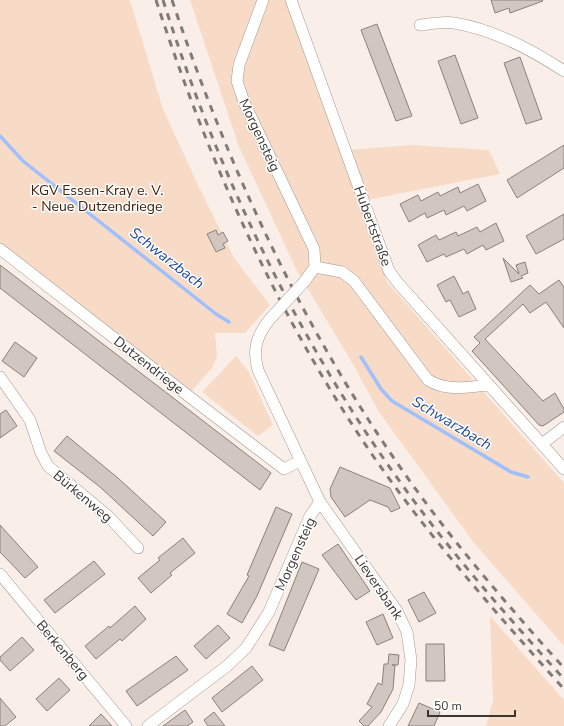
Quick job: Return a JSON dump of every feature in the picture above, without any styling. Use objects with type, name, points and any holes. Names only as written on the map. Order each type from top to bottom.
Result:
[{"type":"street","name":"Morgensteig","points":[[148,726],[227,666],[246,648],[269,612],[310,516],[320,502],[256,362],[256,340],[270,318],[304,282],[315,267],[314,249],[244,102],[238,81],[239,65],[263,0]]},
{"type":"street","name":"Hubertstraße","points":[[291,0],[389,271],[488,385],[564,469]]},
{"type":"street","points":[[420,25],[453,22],[528,48],[564,71]]},
{"type":"street","name":"Dutzendriege","points":[[0,249],[284,469],[300,461]]},
{"type":"street","points":[[315,267],[342,272],[354,281],[428,380],[439,387],[454,388],[488,385]]},
{"type":"street","name":"Bürkenweg","points":[[0,377],[30,420],[41,453],[48,466],[108,516],[138,548]]},
{"type":"street","points":[[542,444],[564,427]]},
{"type":"street","name":"Lieversbank","points":[[320,502],[397,611],[407,632],[411,660],[409,685],[403,704],[389,726]]},
{"type":"street","name":"Berkenberg","points":[[0,574],[126,726]]},
{"type":"green space","name":"KGV Essen-Kray e. V. - Neue Dutzendriege","points":[[0,0],[130,0],[163,109],[234,258],[270,305],[245,333],[215,333],[217,357],[212,368],[188,395],[0,247]]},
{"type":"green space","points":[[190,0],[263,0],[238,81],[264,0],[289,0],[384,269],[387,282],[564,483],[564,646],[474,543],[379,412],[350,359],[297,271],[239,147]]},
{"type":"green space","points":[[412,145],[489,150],[500,174],[367,200],[348,150]]},
{"type":"green space","points":[[236,356],[249,372],[273,425],[258,436],[202,392]]},
{"type":"green space","points":[[490,616],[564,700],[564,726],[486,726],[493,701]]},
{"type":"building","points":[[491,0],[543,1],[510,13],[509,8],[495,13]]},
{"type":"building","points":[[377,24],[412,116],[396,121],[361,30]]},
{"type":"building","points":[[455,55],[478,118],[461,124],[438,61]]},
{"type":"building","points":[[520,57],[542,119],[526,124],[504,63]]},
{"type":"building","points":[[564,145],[564,168],[517,198],[507,180]]},
{"type":"building","points":[[478,184],[486,201],[467,211],[464,206],[446,215],[444,210],[427,218],[425,213],[409,222],[400,204],[418,195],[421,201],[438,192],[440,196],[458,187],[460,193]]},
{"type":"building","points":[[564,214],[564,239],[536,254],[526,236]]},
{"type":"building","points":[[496,223],[504,241],[486,250],[483,245],[467,254],[464,249],[446,257],[444,254],[427,262],[418,245],[436,235],[439,240],[456,232],[458,236],[477,227],[480,232]]},
{"type":"building","points":[[216,230],[218,235],[223,232],[228,241],[223,244],[225,248],[216,252],[207,234]]},
{"type":"building","points":[[503,258],[519,274],[516,265],[525,262],[528,273],[521,276],[523,278],[511,282]]},
{"type":"building","points":[[0,265],[271,473],[260,490],[0,288]]},
{"type":"building","points":[[454,276],[463,294],[468,291],[476,309],[459,317],[450,300],[446,302],[437,285]]},
{"type":"building","points":[[559,280],[564,287],[564,328],[546,302],[530,313],[523,304],[485,339],[543,401],[555,393],[564,409],[564,412],[543,426],[539,425],[472,351],[480,343],[474,337],[530,285],[539,294]]},
{"type":"building","points":[[15,342],[37,358],[24,377],[2,361]]},
{"type":"building","points":[[6,410],[17,426],[0,438],[0,414]]},
{"type":"building","points":[[67,436],[118,478],[166,522],[153,536],[100,487],[54,451]]},
{"type":"building","points":[[340,467],[390,488],[400,508],[391,512],[388,507],[370,500],[345,517],[331,497],[330,489]]},
{"type":"building","points":[[276,507],[292,514],[257,596],[242,623],[227,614],[249,576],[247,575]]},
{"type":"building","points":[[0,525],[38,567],[25,578],[0,552]]},
{"type":"building","points":[[183,538],[195,553],[170,573],[172,575],[151,593],[138,578],[160,560],[158,558]]},
{"type":"building","points":[[338,544],[370,591],[356,600],[322,555]]},
{"type":"building","points":[[94,561],[105,574],[55,613],[44,600]]},
{"type":"building","points":[[302,562],[319,569],[284,651],[269,645]]},
{"type":"building","points":[[424,592],[436,613],[419,622],[408,600]]},
{"type":"building","points":[[135,606],[146,619],[122,641],[120,639],[96,659],[85,646],[109,626],[110,628]]},
{"type":"building","points":[[383,614],[393,638],[377,645],[366,622]]},
{"type":"building","points":[[218,625],[230,638],[206,659],[194,646]]},
{"type":"building","points":[[22,637],[34,650],[10,671],[0,660],[0,657]]},
{"type":"building","points":[[426,644],[444,644],[445,681],[426,681]]},
{"type":"building","points":[[389,654],[399,655],[398,665],[395,665],[393,689],[381,712],[368,726],[364,726],[359,721],[372,707],[367,704],[378,683],[382,685],[384,664],[388,664]]},
{"type":"building","points":[[176,656],[188,670],[137,706],[126,691]]},
{"type":"building","points":[[252,666],[263,680],[222,712],[212,698]]},
{"type":"building","points":[[59,678],[70,690],[47,711],[36,699]]},
{"type":"building","points":[[0,698],[16,717],[5,726],[0,726]]},
{"type":"building","points":[[419,703],[440,712],[434,726],[408,726]]},
{"type":"building","points":[[185,710],[193,722],[187,726],[163,726]]},
{"type":"building","points":[[214,712],[225,726],[208,726],[204,720]]},
{"type":"building","points":[[101,714],[112,726],[89,726]]},
{"type":"waterway","name":"Schwarzbach","points":[[0,136],[23,161],[216,314],[229,322]]},
{"type":"waterway","name":"Schwarzbach","points":[[361,357],[381,389],[392,401],[511,472],[528,477]]},
{"type":"railway","points":[[156,0],[176,60],[222,177],[247,234],[305,346],[371,453],[416,515],[488,603],[564,689]]},
{"type":"railway","points":[[163,0],[209,128],[235,191],[295,313],[328,372],[364,430],[403,486],[441,536],[481,585],[564,679]]},
{"type":"railway","points":[[172,0],[215,117],[264,232],[292,287],[353,396],[407,477],[449,533],[471,561],[564,668]]}]
